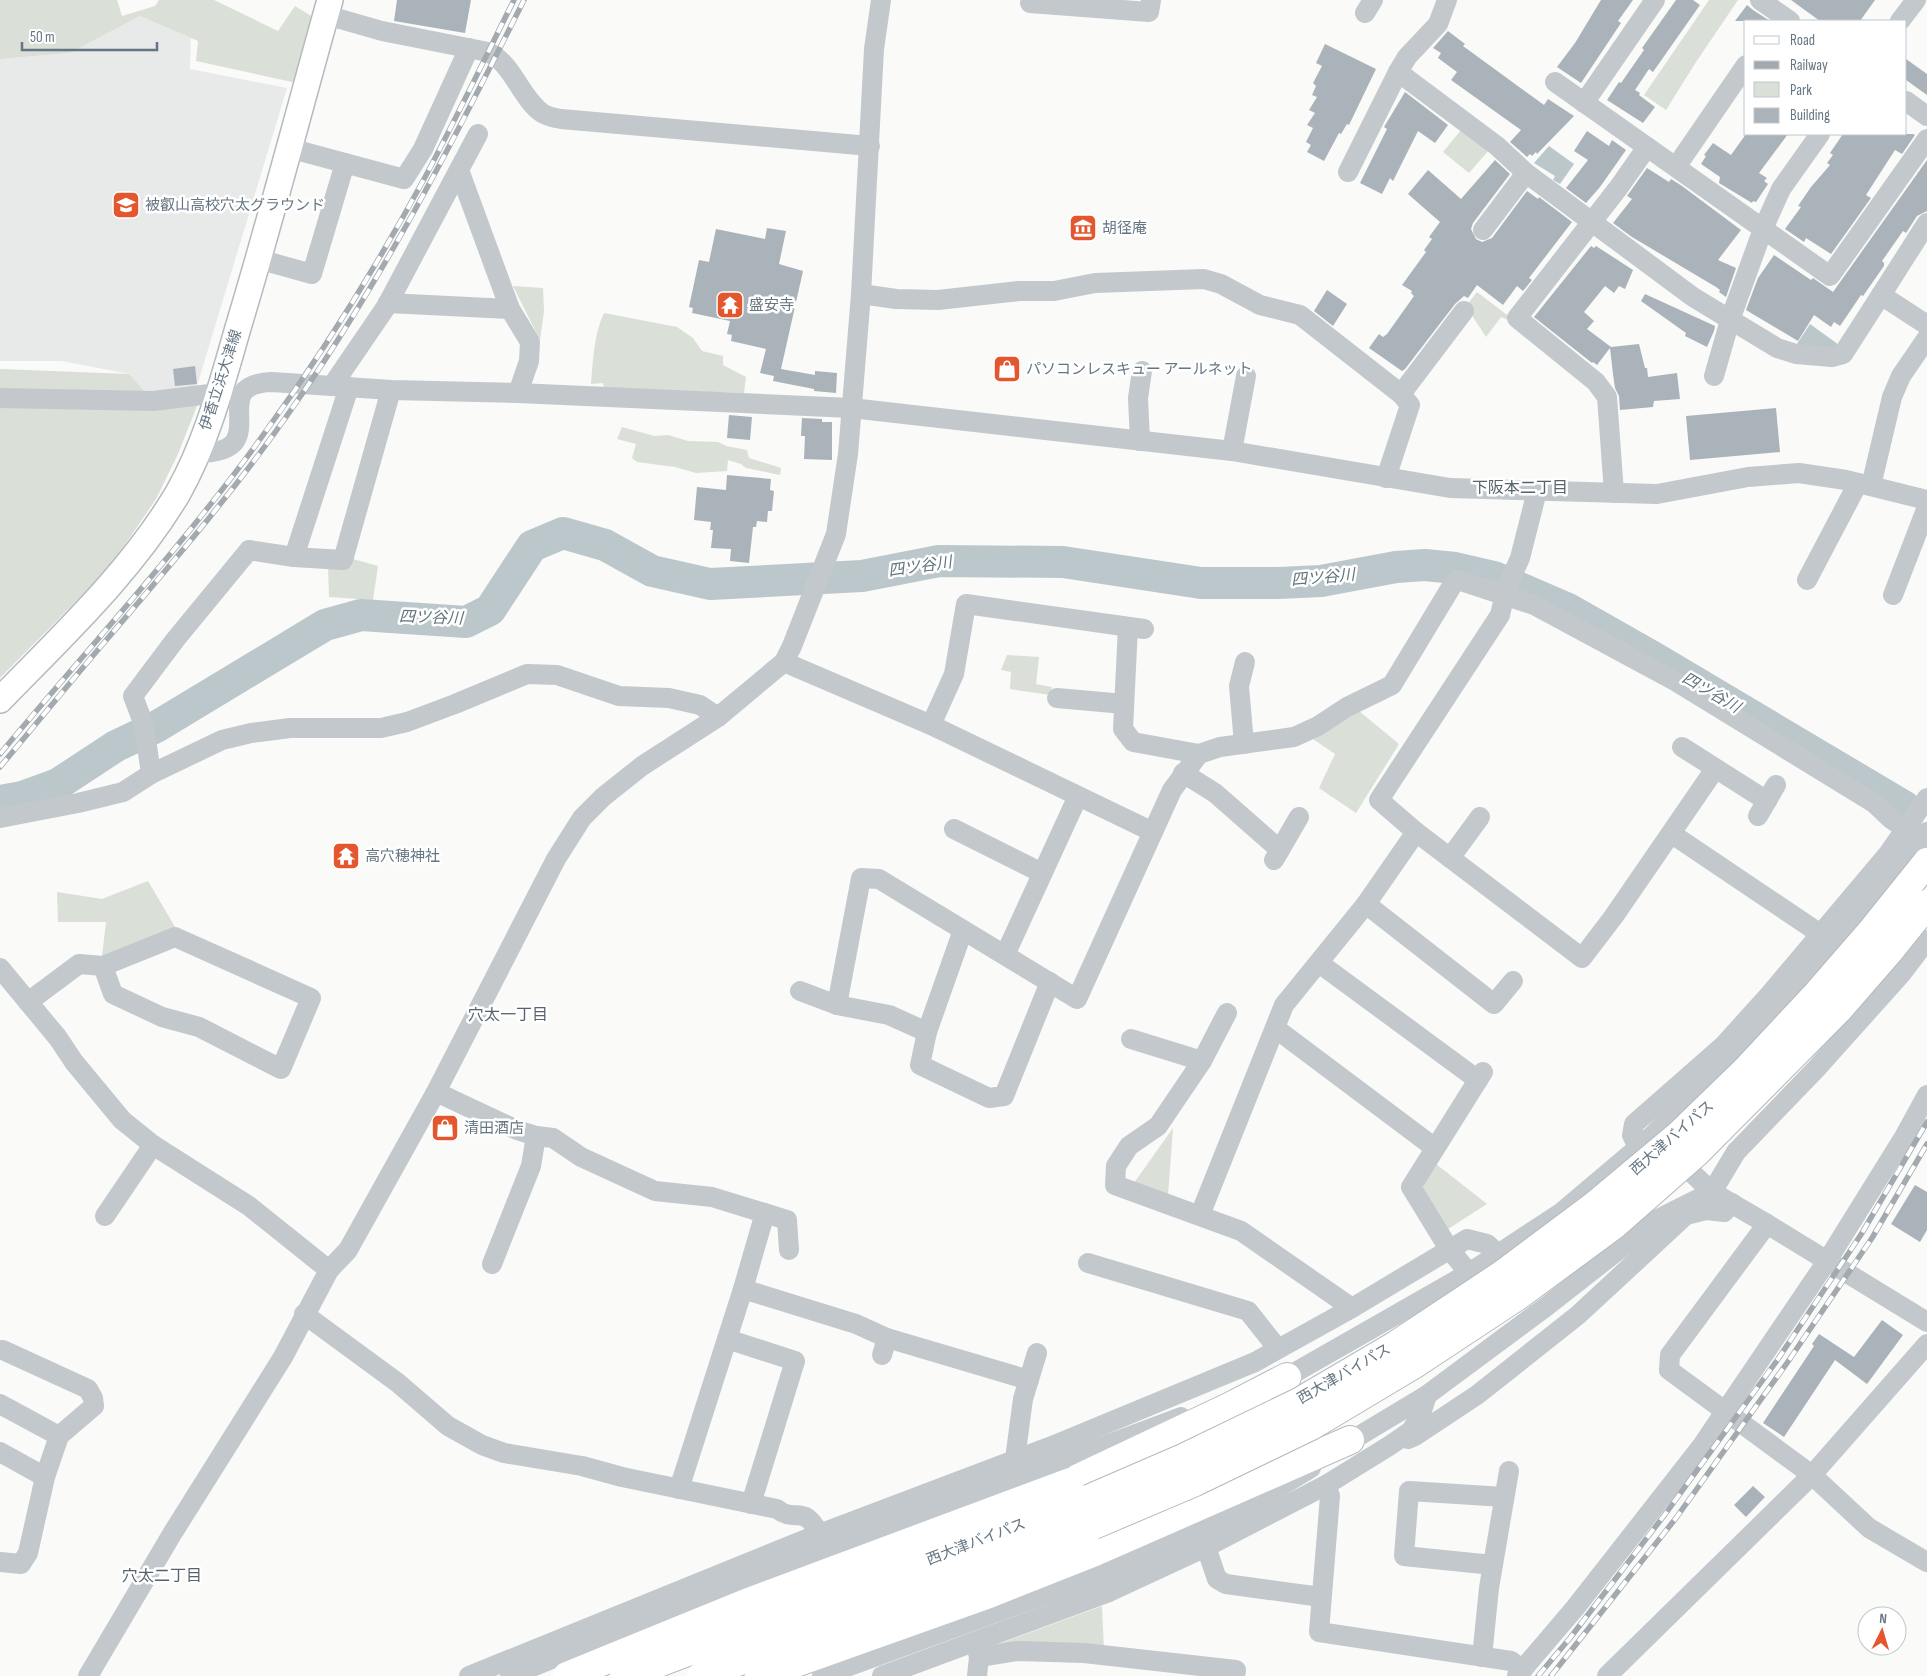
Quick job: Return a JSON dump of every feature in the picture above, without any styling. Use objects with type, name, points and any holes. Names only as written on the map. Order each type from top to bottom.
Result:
[{"type":"highway","name":"西大津バイパス","points":[[624,1676],[1072,1506],[1175,1462],[1298,1402],[1396,1344],[1503,1274],[1594,1206],[1679,1135],[1746,1070],[1818,994],[1870,933],[1920,841]]},
{"type":"highway","name":"西大津バイパス","points":[[701,1676],[1073,1533],[1195,1482],[1311,1426],[1413,1365],[1519,1295],[1614,1225],[1697,1152],[1838,1010],[1927,904]]},
{"type":"highway","points":[[567,1676],[1065,1472],[1230,1407],[1286,1377]]},
{"type":"highway","points":[[759,1676],[980,1597],[1099,1562],[1350,1440]]},
{"type":"main road","name":"伊香立浜大津線","points":[[0,700],[122,572],[150,536],[178,491],[196,454],[208,426],[258,259],[327,5]]},
{"type":"street","points":[[88,1676],[172,1534],[283,1357],[304,1314],[329,1270],[348,1250],[436,1092],[556,860],[582,818],[603,797],[642,766],[718,716],[784,662],[824,568],[836,534],[848,454],[861,294],[874,49],[881,0]]},
{"type":"street","points":[[1030,3],[1149,12],[1151,0]]},
{"type":"street","points":[[1584,103],[1655,0]]},
{"type":"street","points":[[1760,0],[1782,19]]},
{"type":"street","points":[[1901,20],[1916,0]]},
{"type":"street","points":[[1348,172],[1407,57],[1438,24],[1440,3]]},
{"type":"street","points":[[327,5],[382,31],[481,50],[496,56],[527,98],[543,114],[560,119],[870,146]]},
{"type":"street","points":[[289,148],[404,179],[423,150],[469,48]]},
{"type":"street","points":[[1676,167],[1744,68]]},
{"type":"street","points":[[1398,72],[1497,146],[1526,173],[1693,297],[1777,348],[1796,354],[1832,358],[1843,354],[1927,223]]},
{"type":"street","points":[[1555,82],[1830,276],[1927,139]]},
{"type":"street","points":[[1907,103],[1927,116]]},
{"type":"street","points":[[294,557],[340,386],[388,304],[478,134]]},
{"type":"street","points":[[1714,376],[1730,320],[1763,229],[1781,189],[1819,135]]},
{"type":"street","points":[[1614,493],[1607,397],[1596,382],[1517,318],[1619,187],[1647,147]]},
{"type":"street","points":[[258,259],[312,274],[345,164]]},
{"type":"street","points":[[459,170],[510,309],[530,342],[529,361],[518,393]]},
{"type":"street","points":[[1483,230],[1526,173]]},
{"type":"street","points":[[861,294],[938,300],[1019,291],[1054,291],[1095,283],[1204,279],[1221,284],[1260,305],[1300,315],[1401,394],[1410,405],[1386,478]]},
{"type":"street","points":[[1881,295],[1927,325]]},
{"type":"street","points":[[388,304],[510,309]]},
{"type":"street","points":[[1401,394],[1464,310]]},
{"type":"street","points":[[1807,580],[1865,484],[1892,397],[1901,376],[1927,338]]},
{"type":"street","points":[[1140,441],[1138,398],[1142,371]]},
{"type":"street","points":[[1232,451],[1246,376]]},
{"type":"street","points":[[196,454],[215,454],[229,447],[237,439],[240,427],[239,404],[241,394],[249,386],[272,382],[391,390],[518,393],[851,408],[1232,451],[1450,488],[1657,494],[1748,476],[1798,473],[1865,484],[1927,500]]},
{"type":"street","points":[[151,774],[145,734],[133,696],[175,640],[249,550],[294,557],[343,560],[391,390]]},
{"type":"street","points":[[0,398],[153,401],[218,393]]},
{"type":"street","points":[[1537,492],[1520,558],[1507,587],[1500,615],[1379,800],[1416,832],[1582,958],[1672,834],[1715,769]]},
{"type":"street","points":[[1893,595],[1927,507]]},
{"type":"street","points":[[931,725],[954,674],[966,604],[1136,628],[1124,704],[1123,729],[1133,742],[1198,754],[1220,747],[1294,737],[1318,726],[1348,707],[1392,685],[1453,584],[1458,580],[1507,587],[1534,605],[1675,681],[1874,803],[1890,819],[1920,841]]},
{"type":"street","points":[[784,662],[931,725],[1152,832]]},
{"type":"street","points":[[1244,744],[1239,686],[1246,662]]},
{"type":"street","points":[[0,818],[123,792],[151,774],[222,740],[251,733],[290,728],[381,728],[407,722],[527,674],[557,675],[619,696],[669,698],[700,705],[718,716]]},
{"type":"street","points":[[1057,698],[1124,704]]},
{"type":"street","points":[[1682,747],[1767,801]]},
{"type":"street","points":[[837,1005],[861,878],[879,879],[1077,999],[1172,790],[1198,754]]},
{"type":"street","points":[[1183,773],[1215,793],[1277,855],[1299,816]]},
{"type":"street","points":[[1005,956],[1078,796]]},
{"type":"street","points":[[1286,1377],[1469,1273],[1562,1212],[1645,1141],[1807,979],[1920,841],[1926,801]]},
{"type":"street","points":[[1450,858],[1480,817]]},
{"type":"street","points":[[954,829],[1042,873]]},
{"type":"street","points":[[1200,1215],[1284,1005],[1366,904],[1416,832]]},
{"type":"street","points":[[1672,834],[1822,935]]},
{"type":"street","points":[[1920,841],[1822,935],[1724,1045],[1634,1124],[1632,1134],[1645,1141],[1712,1192],[1927,1322]]},
{"type":"street","points":[[1366,904],[1494,1004],[1513,981]]},
{"type":"street","points":[[963,930],[927,1032],[920,1065],[989,1098],[1004,1096],[1050,982]]},
{"type":"street","points":[[28,1002],[79,964],[103,966],[175,937],[311,998],[281,1068],[200,1027],[162,1017],[113,994],[103,966]]},
{"type":"street","points":[[1350,1440],[1427,1395],[1547,1306],[1658,1219],[1712,1192],[1736,1152],[1816,1069],[1902,973],[1927,940]]},
{"type":"street","points":[[1319,963],[1481,1076],[1411,1187],[1449,1249],[1469,1273]]},
{"type":"street","points":[[0,968],[122,1120],[153,1145],[249,1206],[329,1270]]},
{"type":"street","points":[[800,992],[837,1005],[888,1015],[927,1032]]},
{"type":"street","points":[[1227,1013],[1202,1061],[1158,1126],[1130,1146],[1116,1166],[1115,1185],[1241,1231],[1352,1308]]},
{"type":"street","points":[[1275,1028],[1435,1148]]},
{"type":"street","points":[[1131,1038],[1202,1061]]},
{"type":"street","points":[[436,1092],[517,1130],[536,1136],[553,1138],[581,1156],[656,1191],[712,1197],[787,1220],[789,1250]]},
{"type":"street","points":[[1326,1485],[1330,1496],[1319,1632],[1511,1661],[1520,1673],[1587,1594],[1701,1447],[1827,1261],[1904,1138],[1927,1095]]},
{"type":"street","points":[[492,1264],[531,1166],[536,1136]]},
{"type":"street","points":[[105,1216],[153,1145]]},
{"type":"street","points":[[1389,1446],[1415,1436],[1477,1395],[1578,1315],[1686,1215],[1706,1210],[1724,1212],[1732,1203]]},
{"type":"street","points":[[679,1489],[765,1213]]},
{"type":"street","points":[[1767,1224],[1670,1355],[1668,1370],[1812,1475],[1869,1528],[1927,1562]]},
{"type":"street","points":[[468,1676],[819,1534],[1066,1440],[1255,1362],[1352,1308],[1468,1239],[1487,1244],[1498,1254]]},
{"type":"street","points":[[1088,1263],[1248,1311],[1278,1349]]},
{"type":"street","points":[[742,1290],[856,1324],[884,1346],[1029,1380]]},
{"type":"street","points":[[304,1314],[398,1383],[448,1426],[482,1445],[504,1453],[582,1466],[622,1477],[777,1509],[782,1513],[808,1517],[813,1521],[819,1534]]},
{"type":"street","points":[[727,1339],[795,1361],[751,1504]]},
{"type":"street","points":[[1607,1676],[1812,1475],[1927,1344]]},
{"type":"street","points":[[0,1350],[88,1389],[93,1398],[94,1406],[58,1436],[45,1477],[28,1553],[21,1564],[0,1562]]},
{"type":"street","points":[[1015,1459],[1023,1399],[1038,1353]]},
{"type":"street","points":[[977,1658],[1326,1485],[1411,1430],[1422,1414],[1427,1395]]},
{"type":"street","points":[[0,1404],[58,1436]]},
{"type":"street","points":[[0,1452],[45,1477]]},
{"type":"street","points":[[1482,1657],[1493,1565],[1509,1471]]},
{"type":"street","points":[[510,1676],[753,1577],[1065,1472]]},
{"type":"street","points":[[1493,1565],[1404,1556],[1409,1491],[1504,1497]]},
{"type":"street","points":[[920,1495],[977,1658]]},
{"type":"street","points":[[1206,1546],[1217,1578],[1226,1584],[1321,1597]]},
{"type":"street","points":[[822,1676],[1099,1562]]},
{"type":"street","points":[[882,1676],[1018,1651],[1084,1653],[1236,1670],[1235,1676]]},
{"type":"shaded area","name":"被叡山高校穴太グラウンド","points":[[140,16],[191,38],[190,69],[287,88],[197,386],[147,394],[129,374],[62,361],[0,361],[0,59],[70,53]]},
{"type":"shaded area","points":[[1549,146],[1574,164],[1560,184],[1553,180],[1555,176],[1534,163]]},
{"type":"shaded area","points":[[1810,324],[1839,345],[1830,350],[1795,347]]},
{"type":"green space","points":[[0,0],[117,0],[122,16],[155,6],[159,0],[214,0],[278,31],[295,6],[313,17],[297,83],[196,61],[198,41],[140,16],[70,53],[0,59]]},
{"type":"green space","points":[[1709,0],[1738,0],[1666,110],[1644,95]]},
{"type":"green space","points":[[1461,130],[1489,150],[1469,173],[1443,152]]},
{"type":"green space","points":[[513,286],[543,288],[544,311],[540,340]]},
{"type":"green space","points":[[1477,292],[1511,318],[1508,320],[1501,317],[1486,337],[1466,306]]},
{"type":"green space","points":[[604,313],[677,327],[693,338],[702,351],[723,356],[723,365],[746,377],[744,393],[604,389],[603,383],[591,384],[596,338]]},
{"type":"green space","points":[[0,369],[129,374],[147,394],[0,393]]},
{"type":"green space","points":[[0,405],[197,406],[178,454],[156,499],[109,568],[0,678]]},
{"type":"green space","points":[[622,427],[654,436],[668,435],[688,441],[718,442],[726,446],[747,450],[749,458],[781,468],[780,475],[746,468],[741,464],[728,460],[727,471],[696,473],[675,467],[637,462],[632,458],[636,444],[617,439]]},
{"type":"green space","points":[[353,559],[378,566],[373,600],[329,597],[328,565],[351,567]]},
{"type":"green space","points":[[1007,655],[1039,657],[1036,684],[1052,687],[1050,695],[1010,689],[1011,672],[1001,670]]},
{"type":"green space","points":[[1359,711],[1399,744],[1356,813],[1319,788],[1335,754],[1313,739]]},
{"type":"green space","points":[[148,881],[175,927],[102,956],[106,922],[58,922],[57,892],[102,899]]},
{"type":"green space","points":[[1173,1128],[1168,1196],[1134,1183]]},
{"type":"green space","points":[[1436,1164],[1487,1204],[1448,1229],[1417,1187]]},
{"type":"green space","points":[[1102,1606],[1104,1650],[987,1648]]},
{"type":"building","points":[[397,0],[471,0],[465,33],[394,21]]},
{"type":"building","points":[[1601,0],[1633,0],[1618,21],[1621,23],[1581,83],[1557,67],[1575,43]]},
{"type":"building","points":[[1676,0],[1693,0],[1700,5],[1653,72],[1649,69],[1635,90],[1655,107],[1643,123],[1607,100],[1644,50],[1642,48]]},
{"type":"building","points":[[1791,0],[1875,0],[1861,20],[1819,20]]},
{"type":"building","points":[[1747,5],[1768,20],[1744,20],[1735,21]]},
{"type":"building","points":[[1448,31],[1465,44],[1463,46],[1544,105],[1548,99],[1574,116],[1537,154],[1536,152],[1532,156],[1530,154],[1527,157],[1510,142],[1521,130],[1451,80],[1457,72],[1438,58],[1441,53],[1433,48]]},
{"type":"building","points":[[1325,44],[1376,69],[1349,125],[1347,124],[1341,134],[1339,133],[1324,161],[1307,152],[1311,145],[1306,142],[1313,128],[1307,125],[1315,113],[1309,110],[1317,97],[1312,95],[1316,86],[1313,83],[1322,66],[1316,63]]},
{"type":"building","points":[[1907,60],[1927,74],[1927,95],[1907,81]]},
{"type":"building","points":[[1405,92],[1448,125],[1435,143],[1418,131],[1393,181],[1390,178],[1382,194],[1360,183],[1387,129],[1384,127]]},
{"type":"building","points":[[1587,131],[1609,146],[1612,140],[1626,150],[1600,187],[1586,203],[1566,188],[1588,160],[1574,151]]},
{"type":"building","points":[[1745,135],[1787,135],[1759,173],[1767,178],[1764,181],[1768,184],[1756,202],[1753,201],[1752,203],[1719,183],[1720,177],[1701,164],[1706,156],[1704,155],[1713,143],[1731,155]]},
{"type":"building","points":[[1842,135],[1915,135],[1902,154],[1895,150],[1866,195],[1871,198],[1831,254],[1806,238],[1804,242],[1785,229],[1801,207],[1798,206],[1811,187],[1830,165],[1827,163],[1833,155],[1830,153]]},
{"type":"building","points":[[1495,160],[1510,174],[1473,223],[1471,229],[1476,239],[1482,242],[1492,238],[1527,191],[1538,199],[1539,197],[1572,222],[1529,278],[1532,280],[1523,291],[1517,286],[1503,305],[1477,285],[1468,298],[1464,296],[1455,304],[1402,371],[1369,348],[1379,334],[1383,337],[1387,334],[1414,296],[1411,293],[1412,291],[1402,285],[1426,252],[1424,250],[1432,239],[1429,237],[1440,222],[1408,194],[1428,170],[1461,199]]},
{"type":"building","points":[[1927,160],[1927,211],[1917,216],[1906,233],[1903,231],[1882,261],[1884,266],[1840,326],[1834,322],[1831,327],[1814,315],[1798,341],[1746,310],[1758,278],[1774,255],[1811,280],[1813,278],[1833,292]]},
{"type":"building","points":[[1647,168],[1669,182],[1671,179],[1682,186],[1741,230],[1718,260],[1736,268],[1726,297],[1716,287],[1632,237],[1613,223],[1632,199],[1627,196]]},
{"type":"building","points":[[767,228],[786,231],[779,264],[803,271],[781,369],[815,375],[815,371],[837,373],[836,393],[814,391],[814,389],[773,381],[774,376],[760,373],[766,349],[731,341],[732,335],[727,334],[730,321],[692,313],[693,308],[689,307],[699,260],[709,262],[716,229],[765,239]]},
{"type":"building","points":[[1591,246],[1594,248],[1596,246],[1633,270],[1625,289],[1619,286],[1614,293],[1605,286],[1584,312],[1594,321],[1587,329],[1611,347],[1639,344],[1648,377],[1677,373],[1680,399],[1654,401],[1653,407],[1620,410],[1610,348],[1597,365],[1592,363],[1534,317]]},
{"type":"building","points":[[1327,290],[1347,304],[1333,326],[1314,311]]},
{"type":"building","points":[[1645,294],[1715,326],[1707,347],[1685,336],[1686,333],[1641,301]]},
{"type":"building","points":[[195,366],[197,384],[175,386],[173,369]]},
{"type":"building","points":[[1776,408],[1780,452],[1690,460],[1686,416]]},
{"type":"building","points":[[729,415],[752,417],[750,440],[727,438]]},
{"type":"building","points":[[802,418],[822,419],[822,422],[832,422],[832,460],[804,459],[805,436],[801,436]]},
{"type":"building","points":[[727,475],[771,479],[770,490],[774,491],[772,511],[768,511],[767,522],[757,521],[756,527],[753,527],[749,563],[730,561],[731,549],[711,548],[713,530],[710,530],[711,522],[694,520],[697,487],[726,490]]},
{"type":"building","points":[[1915,1185],[1927,1192],[1927,1230],[1920,1242],[1891,1224]]},
{"type":"building","points":[[1882,1320],[1903,1335],[1867,1384],[1835,1360],[1784,1437],[1763,1423],[1814,1346],[1812,1344],[1819,1334],[1854,1357]]},
{"type":"building","points":[[1753,1486],[1765,1497],[1746,1517],[1734,1505]]},
{"type":"waterway","name":"四ツ谷川","points":[[0,801],[22,797],[58,784],[116,746],[156,727],[325,625],[361,615],[466,622],[490,610],[532,546],[563,533],[605,545],[652,571],[710,584],[862,576],[939,561],[1063,562],[1201,583],[1321,581],[1396,567],[1425,565],[1455,568],[1494,577],[1568,609],[1905,807]]},
{"type":"railway","points":[[0,754],[203,514],[266,431],[308,370],[368,277],[423,181],[514,0]]},
{"type":"railway","points":[[0,767],[204,525],[272,437],[326,359],[416,208],[524,0]]},
{"type":"railway","points":[[1538,1676],[1570,1638],[1666,1513],[1778,1359],[1862,1233],[1927,1122]]},
{"type":"railway","points":[[1551,1676],[1676,1518],[1787,1363],[1872,1238],[1927,1144]]},
{"type":"place","name":"被叡山高校穴太グラウンド","points":[[126,205]]},
{"type":"place","name":"胡径庵","points":[[1083,228]]},
{"type":"place","name":"盛安寺","points":[[730,305]]},
{"type":"place","name":"パソコンレスキュー アールネット","points":[[1007,369]]},
{"type":"place","name":"高穴穂神社","points":[[346,856]]},
{"type":"place","name":"清田酒店","points":[[445,1128]]},
{"type":"district","name":"下阪本二丁目","points":[[1520,488]]},
{"type":"district","name":"穴太一丁目","points":[[508,1015]]},
{"type":"district","name":"穴太二丁目","points":[[162,1576]]}]
